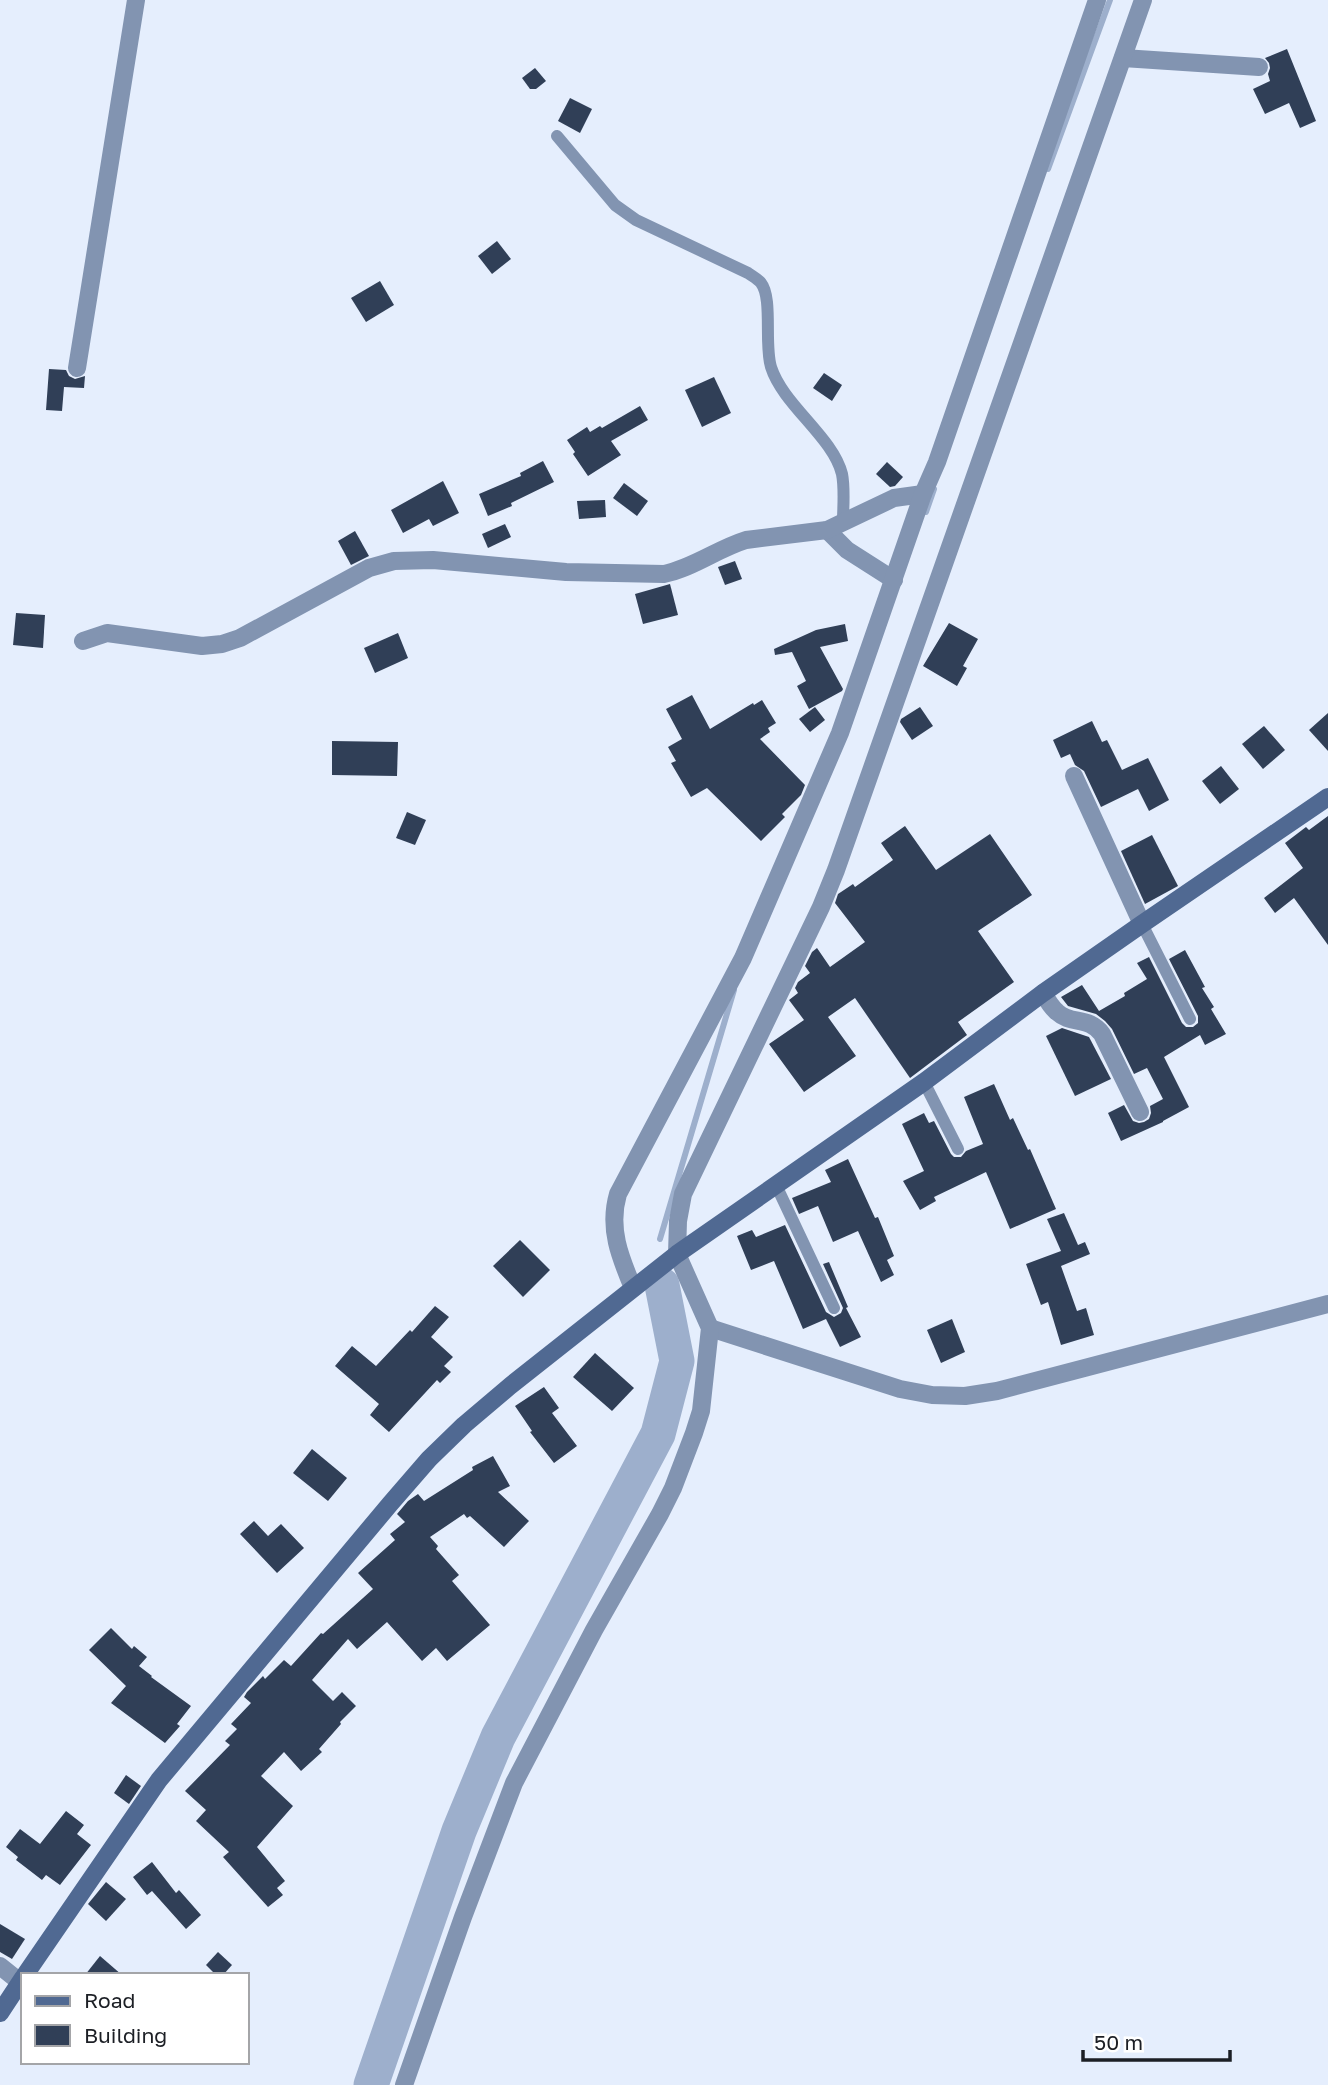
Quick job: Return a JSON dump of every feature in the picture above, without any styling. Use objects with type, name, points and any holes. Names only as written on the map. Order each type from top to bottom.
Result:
[{"type":"street","points":[[77,368],[136,0]]},
{"type":"street","points":[[633,1288],[615,1238],[614,1207],[618,1194],[743,958],[840,733],[1097,0]]},
{"type":"street","points":[[404,2085],[514,1783],[594,1630],[660,1514],[684,1461],[701,1411],[710,1328],[677,1254],[678,1221],[683,1194],[826,894],[1143,0]]},
{"type":"street","points":[[1124,58],[1259,67]]},
{"type":"street","points":[[83,641],[107,633],[202,646],[222,644],[240,638],[369,568],[394,561],[433,560],[566,572],[664,574],[678,571],[720,548],[746,540],[835,526],[894,498],[923,494]]},
{"type":"street","points":[[835,526],[847,550],[894,580]]},
{"type":"street","points":[[1074,776],[1142,924]]},
{"type":"street","points":[[26,1973],[159,1780],[429,1459],[464,1425],[509,1386],[677,1254],[924,1082],[1043,993],[1328,797]]},
{"type":"street","points":[[1043,993],[1060,1015],[1097,1026],[1140,1112]]},
{"type":"street","points":[[710,1328],[900,1389],[932,1395],[965,1396],[1026,1384],[1328,1304]]},
{"type":"street","points":[[0,1966],[21,1977]]},
{"type":"street","points":[[0,2013],[21,1981]]},
{"type":"lane","points":[[557,136],[615,205],[636,220],[748,273],[761,282],[767,294],[768,351],[772,369],[781,387],[836,459],[842,475],[835,526]]},
{"type":"lane","points":[[1142,924],[1190,1019]]},
{"type":"lane","points":[[924,1082],[958,1149]]},
{"type":"lane","points":[[776,1185],[834,1308]]},
{"type":"building","points":[[1287,49],[1316,121],[1300,128],[1289,103],[1265,114],[1253,89],[1270,81],[1269,63],[1265,58]]},
{"type":"building","points":[[535,68],[546,81],[536,89],[530,89],[522,78]]},
{"type":"building","points":[[570,98],[592,109],[580,133],[558,121]]},
{"type":"building","points":[[497,241],[511,259],[492,274],[478,256]]},
{"type":"building","points":[[380,281],[394,305],[366,322],[351,298]]},
{"type":"building","points":[[49,369],[66,370],[69,376],[75,379],[85,376],[84,388],[64,387],[62,411],[46,410]]},
{"type":"building","points":[[824,373],[842,385],[832,401],[813,388]]},
{"type":"building","points":[[714,377],[731,413],[702,427],[685,390]]},
{"type":"building","points":[[640,406],[648,420],[611,441],[621,455],[588,476],[567,440],[587,427],[590,432],[600,426],[602,428]]},
{"type":"building","points":[[543,461],[554,482],[511,503],[512,506],[488,516],[479,494],[521,476],[520,473]]},
{"type":"building","points":[[887,462],[903,477],[895,486],[890,487],[876,474]]},
{"type":"building","points":[[443,481],[459,513],[433,526],[429,519],[403,533],[391,510]]},
{"type":"building","points":[[624,483],[648,501],[637,516],[613,498]]},
{"type":"building","points":[[605,500],[606,517],[579,519],[577,501]]},
{"type":"building","points":[[505,524],[511,537],[488,548],[482,534]]},
{"type":"building","points":[[355,531],[369,556],[351,565],[338,541]]},
{"type":"building","points":[[735,561],[742,579],[725,585],[718,567]]},
{"type":"building","points":[[670,584],[678,615],[643,624],[635,594]]},
{"type":"building","points":[[16,613],[45,615],[43,648],[13,645]]},
{"type":"building","points":[[949,623],[978,639],[963,666],[967,668],[957,686],[923,666]]},
{"type":"building","points":[[845,624],[848,641],[820,647],[843,689],[809,709],[797,686],[806,681],[792,652],[775,655],[774,649],[816,630]]},
{"type":"building","points":[[398,633],[408,658],[375,673],[364,648]]},
{"type":"building","points":[[692,695],[710,729],[762,700],[776,723],[768,728],[770,732],[760,739],[805,785],[801,795],[782,814],[785,817],[761,841],[707,788],[691,797],[671,763],[676,761],[668,747],[682,739],[666,709]]},
{"type":"building","points":[[815,707],[825,720],[810,732],[799,719]]},
{"type":"building","points":[[920,707],[933,726],[912,740],[900,722]]},
{"type":"building","points":[[1328,713],[1328,751],[1309,730]]},
{"type":"building","points":[[1092,721],[1102,742],[1107,740],[1122,770],[1148,758],[1169,800],[1149,811],[1138,789],[1101,807],[1084,771],[1075,765],[1070,754],[1061,758],[1053,740]]},
{"type":"building","points":[[1264,726],[1285,750],[1263,769],[1242,744]]},
{"type":"building","points":[[332,741],[398,742],[397,776],[332,775]]},
{"type":"building","points":[[1221,766],[1239,789],[1220,804],[1202,781]]},
{"type":"building","points":[[407,812],[426,820],[415,845],[396,838]]},
{"type":"building","points":[[1328,816],[1328,945],[1294,898],[1275,913],[1264,898],[1303,868],[1285,843],[1306,827],[1309,830]]},
{"type":"building","points":[[905,826],[936,870],[990,834],[1032,895],[978,931],[1014,982],[958,1022],[967,1035],[910,1078],[855,998],[828,1017],[856,1056],[804,1092],[769,1044],[804,1020],[789,1000],[798,993],[795,988],[798,982],[810,973],[805,966],[812,952],[817,948],[830,967],[865,942],[835,903],[838,894],[853,884],[855,887],[893,860],[881,843]]},
{"type":"building","points":[[1152,835],[1178,886],[1145,904],[1121,851]]},
{"type":"building","points":[[1185,950],[1214,1007],[1211,1009],[1226,1034],[1205,1045],[1200,1035],[1164,1057],[1189,1107],[1121,1141],[1108,1113],[1124,1105],[1133,1121],[1144,1122],[1149,1119],[1150,1106],[1163,1099],[1147,1068],[1134,1074],[1112,1029],[1105,1021],[1096,1014],[1068,1006],[1061,997],[1082,985],[1099,1011],[1147,979],[1137,963],[1149,957],[1182,1023],[1186,1027],[1193,1027],[1198,1023],[1198,1016],[1169,959]]},
{"type":"building","points":[[1062,1028],[1089,1037],[1111,1079],[1075,1096],[1046,1036]]},
{"type":"building","points":[[994,1084],[1010,1120],[1013,1118],[1028,1150],[1030,1149],[1056,1209],[1010,1229],[986,1172],[934,1197],[936,1201],[920,1210],[903,1181],[924,1171],[902,1124],[924,1113],[929,1123],[934,1121],[951,1154],[961,1157],[966,1151],[983,1144],[964,1097]]},
{"type":"building","points":[[848,1159],[875,1218],[878,1217],[894,1256],[887,1260],[894,1275],[881,1282],[858,1231],[833,1242],[818,1206],[799,1214],[792,1198],[831,1182],[825,1170]]},
{"type":"building","points":[[1064,1213],[1078,1245],[1085,1242],[1090,1254],[1061,1266],[1077,1311],[1086,1308],[1094,1335],[1061,1345],[1048,1302],[1041,1305],[1026,1264],[1061,1251],[1047,1219]]},
{"type":"building","points":[[785,1225],[826,1312],[834,1317],[841,1313],[843,1308],[823,1264],[829,1262],[848,1307],[846,1308],[861,1337],[840,1347],[826,1319],[803,1329],[774,1261],[751,1270],[737,1236],[752,1230],[756,1237]]},
{"type":"building","points":[[520,1240],[550,1270],[523,1297],[493,1266]]},
{"type":"building","points":[[435,1306],[449,1317],[431,1337],[453,1357],[444,1366],[451,1372],[440,1383],[437,1380],[389,1432],[370,1415],[379,1404],[335,1366],[352,1346],[376,1366]]},
{"type":"building","points":[[952,1319],[965,1352],[941,1363],[927,1330]]},
{"type":"building","points":[[595,1353],[634,1388],[612,1411],[573,1377]]},
{"type":"building","points":[[544,1387],[559,1408],[552,1413],[577,1446],[554,1463],[530,1432],[532,1431],[515,1406]]},
{"type":"building","points":[[312,1449],[347,1478],[328,1501],[293,1473]]},
{"type":"building","points":[[493,1456],[510,1486],[498,1492],[529,1521],[504,1547],[470,1516],[467,1518],[464,1514],[430,1537],[438,1546],[436,1549],[459,1575],[452,1581],[490,1625],[447,1661],[436,1648],[422,1661],[387,1622],[357,1649],[348,1639],[312,1680],[333,1701],[342,1692],[356,1706],[319,1749],[322,1752],[301,1771],[284,1752],[261,1776],[293,1806],[257,1847],[285,1881],[277,1888],[283,1895],[268,1907],[223,1857],[229,1852],[196,1821],[206,1810],[185,1791],[230,1745],[225,1741],[237,1729],[231,1724],[251,1703],[244,1697],[247,1692],[284,1660],[291,1666],[321,1633],[373,1589],[358,1573],[395,1540],[390,1534],[405,1522],[397,1514],[408,1501],[418,1494],[424,1501],[473,1470],[472,1467]]},
{"type":"building","points":[[254,1521],[268,1536],[281,1524],[304,1548],[277,1573],[240,1534]]},
{"type":"building","points":[[111,1628],[132,1649],[134,1646],[147,1657],[139,1666],[191,1706],[177,1724],[180,1726],[165,1743],[111,1703],[126,1686],[89,1650]]},
{"type":"building","points":[[126,1775],[141,1786],[129,1804],[114,1793]]},
{"type":"building","points":[[66,1811],[84,1825],[77,1834],[91,1845],[60,1885],[46,1875],[42,1880],[16,1860],[18,1857],[6,1847],[20,1829],[40,1844]]},
{"type":"building","points":[[152,1862],[176,1893],[179,1890],[201,1915],[186,1929],[152,1891],[147,1895],[133,1877]]},
{"type":"building","points":[[106,1882],[126,1899],[106,1921],[88,1904]]},
{"type":"building","points":[[0,1924],[25,1939],[12,1959],[0,1952]]},
{"type":"building","points":[[218,1952],[232,1965],[225,1973],[214,1973],[206,1965]]},
{"type":"building","points":[[100,1956],[120,1973],[87,1973]]},
{"type":"waterway","points":[[1048,169],[1110,0]]},
{"type":"waterway","points":[[926,512],[934,489]]},
{"type":"waterway","points":[[660,1239],[734,990]]},
{"type":"waterway","points":[[371,2085],[459,1831],[498,1737],[658,1434],[677,1361],[662,1285]]}]
